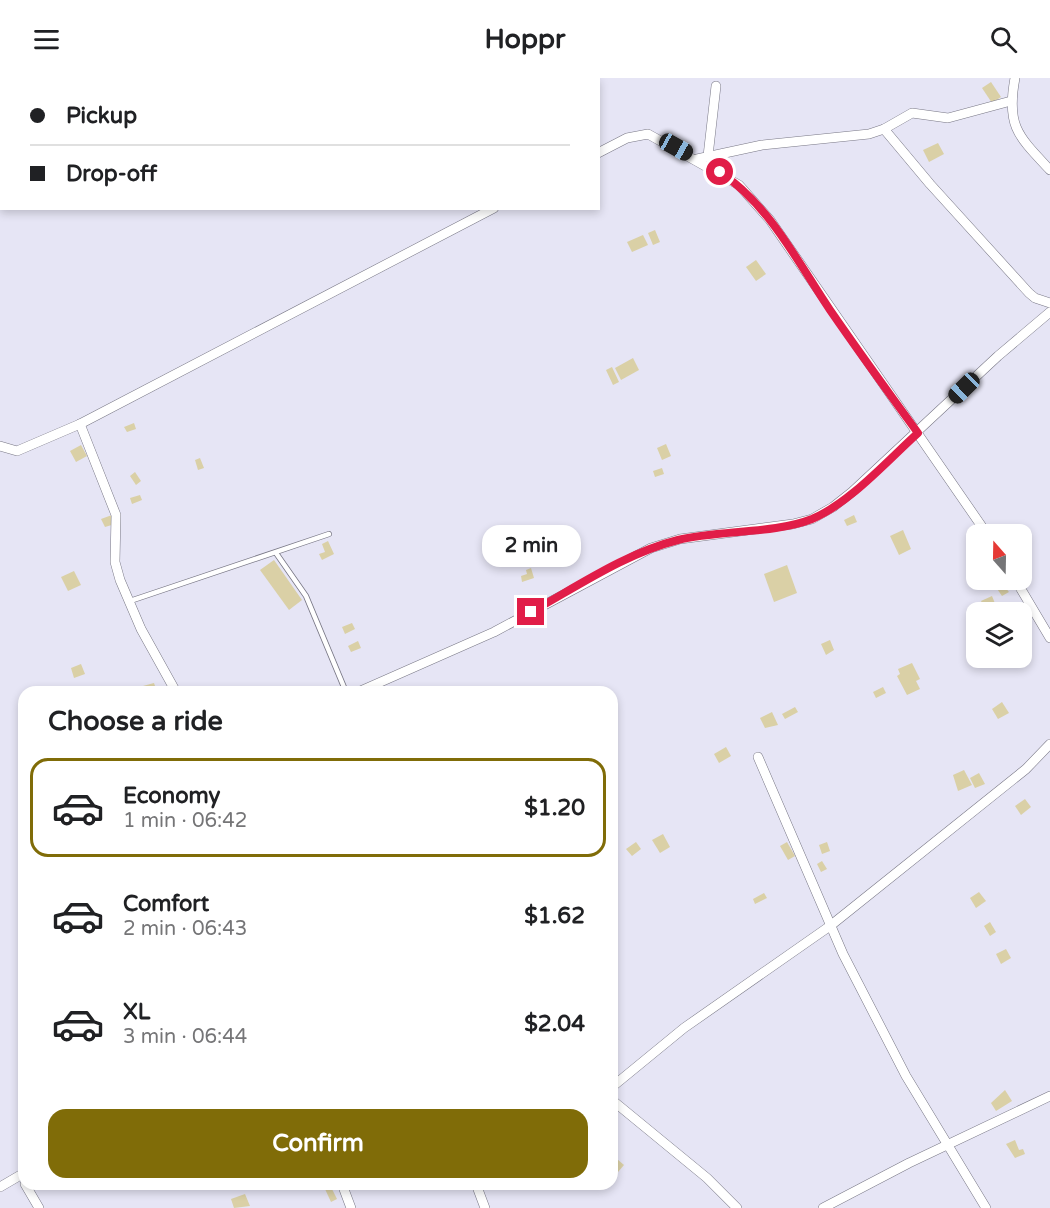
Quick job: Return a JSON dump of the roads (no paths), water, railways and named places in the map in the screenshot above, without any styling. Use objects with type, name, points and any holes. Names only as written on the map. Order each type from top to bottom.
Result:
[{"type":"street","points":[[1015,78],[1011,101],[1015,126],[1032,151],[1050,170]]},
{"type":"street","points":[[708,156],[716,86]]},
{"type":"street","points":[[697,159],[762,145],[851,136],[884,129],[912,113],[948,118],[1011,101]]},
{"type":"street","points":[[884,129],[930,184],[1029,293],[1035,298],[1050,303]]},
{"type":"street","points":[[600,152],[627,138],[648,134],[697,159],[739,185],[754,200],[980,524]]},
{"type":"street","points":[[0,446],[17,451],[25,449],[80,424],[490,210]]},
{"type":"street","points":[[371,686],[494,632],[651,548],[680,539],[794,524],[812,519],[842,500],[918,433],[998,356],[1050,312]]},
{"type":"street","points":[[80,424],[116,515],[115,562],[127,602],[173,686]]},
{"type":"street","points":[[1022,590],[1050,638]]},
{"type":"street","points":[[618,1082],[684,1028],[830,926],[1026,769],[1050,744]]},
{"type":"street","points":[[758,757],[830,926],[906,1076],[951,1145],[986,1208]]},
{"type":"street","points":[[823,1208],[909,1163],[1050,1096]]},
{"type":"street","points":[[618,1105],[707,1178],[737,1208]]},
{"type":"street","points":[[0,1187],[18,1180]]},
{"type":"street","points":[[30,1190],[39,1208]]},
{"type":"street","points":[[344,1190],[351,1208]]},
{"type":"street","points":[[478,1190],[485,1208]]},
{"type":"lane","points":[[127,602],[329,534]]},
{"type":"lane","points":[[276,553],[306,596],[344,686]]}]
